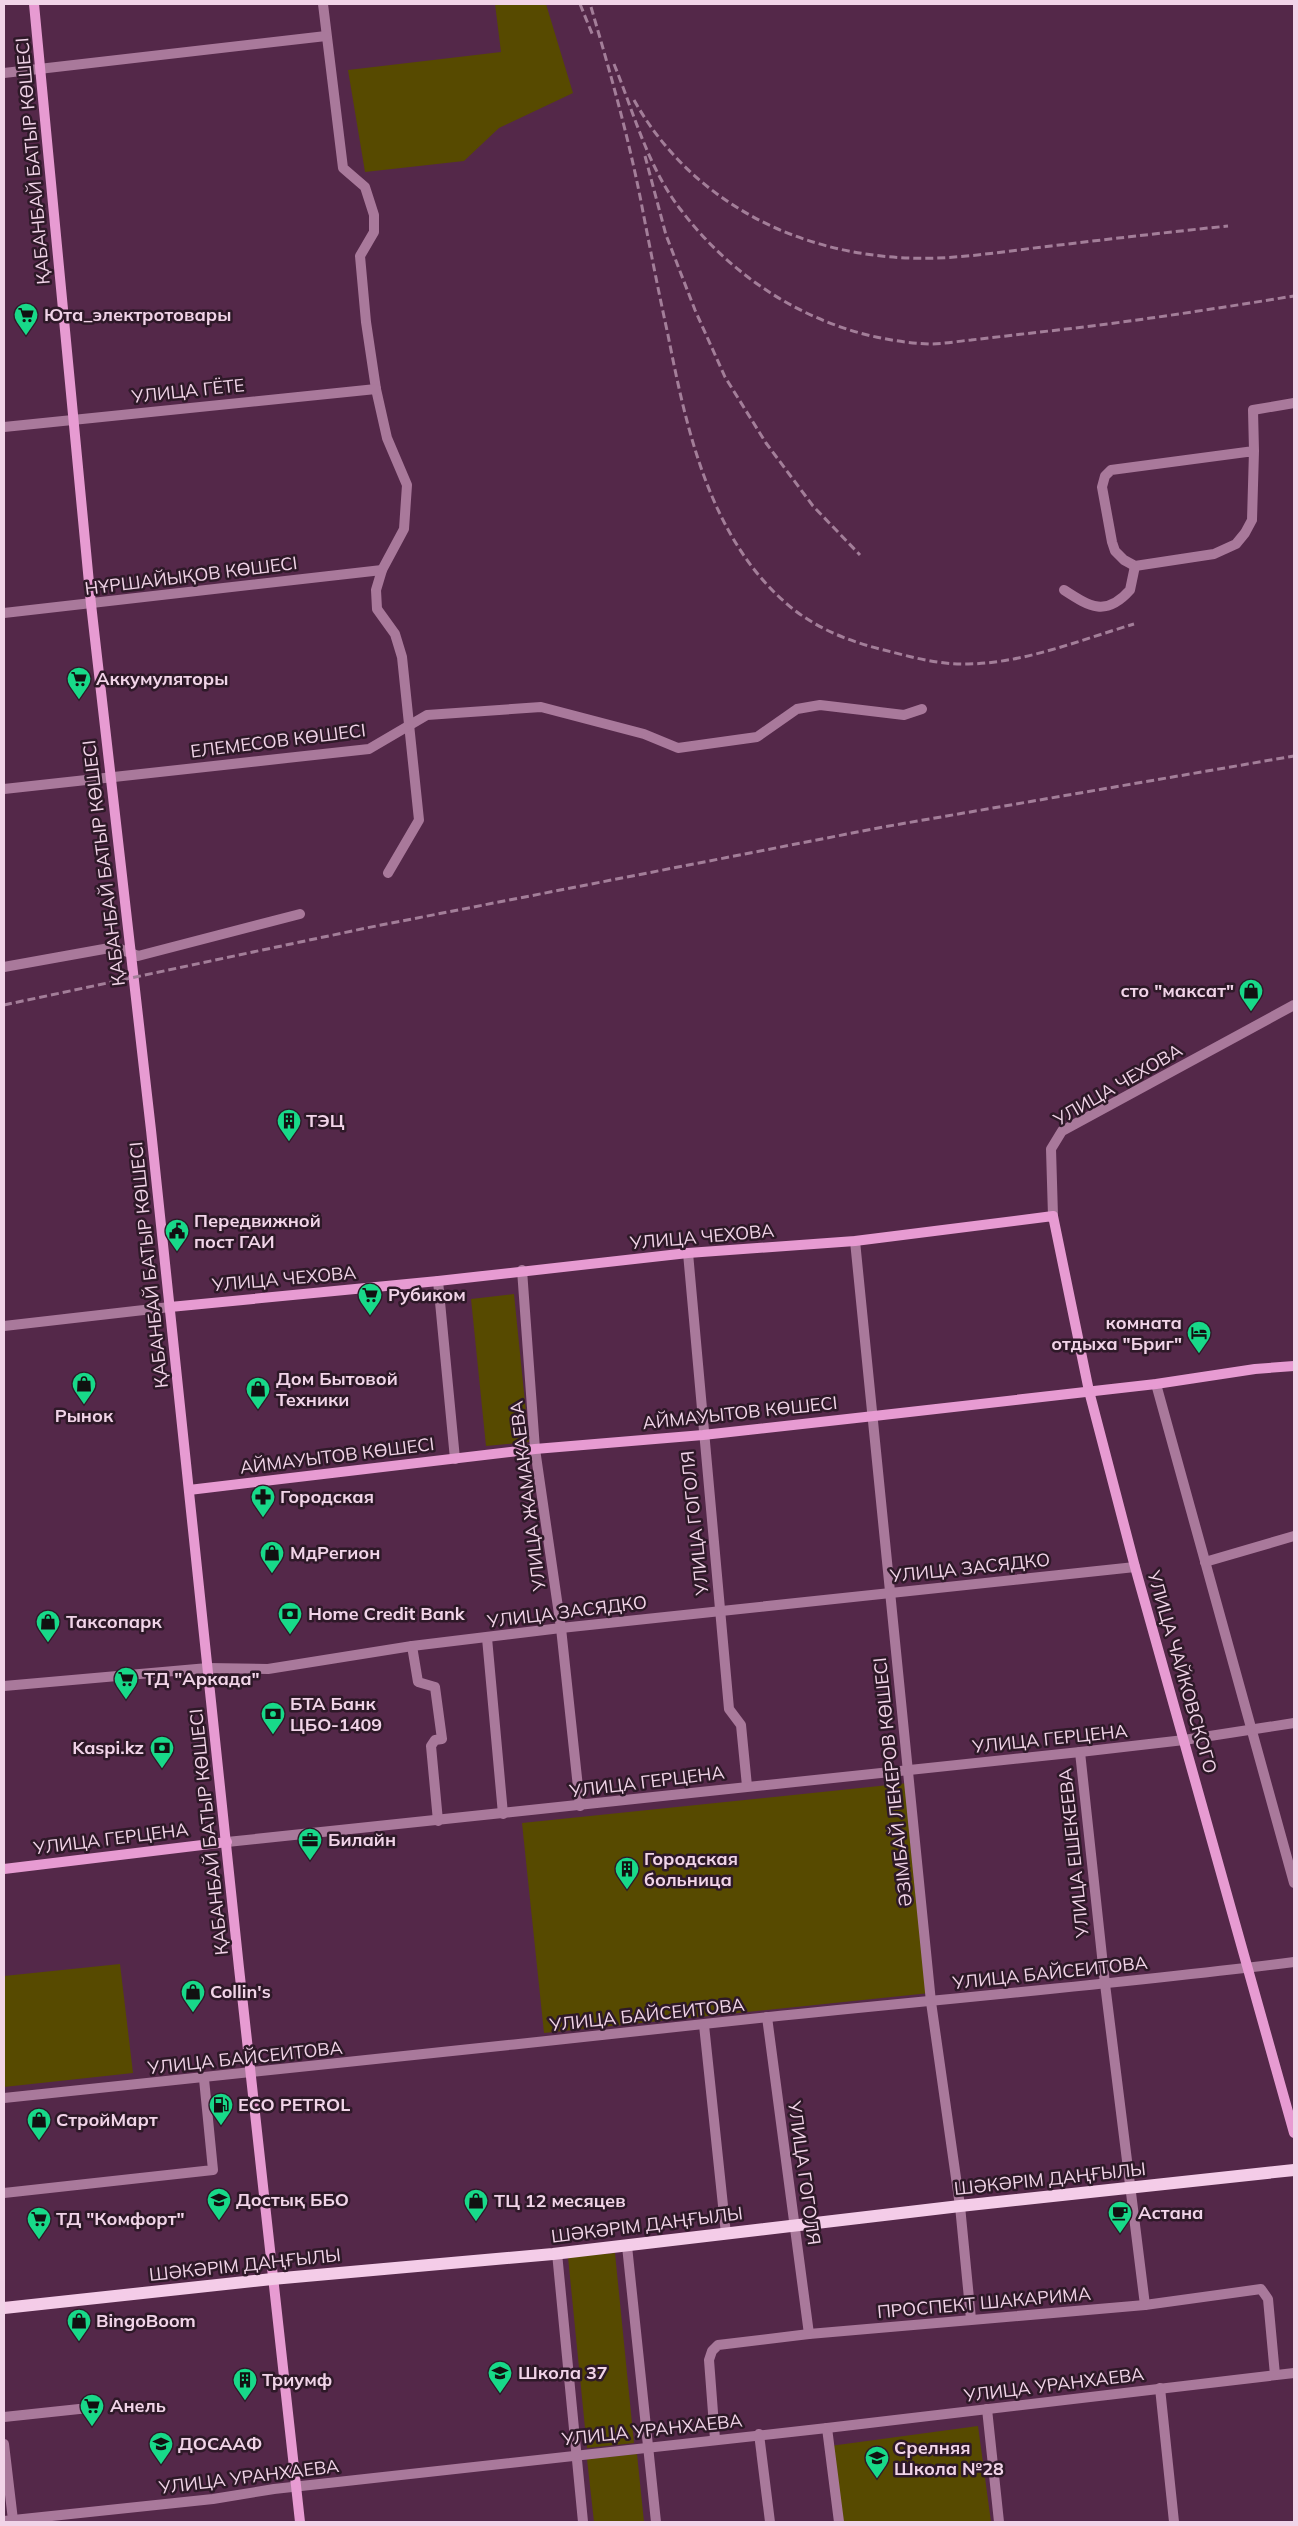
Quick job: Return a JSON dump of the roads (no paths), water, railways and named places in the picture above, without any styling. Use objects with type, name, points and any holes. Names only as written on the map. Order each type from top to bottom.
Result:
[{"type":"main road","name":"ШӘКӘРІМ ДАҢҒЫЛЫ","points":[[4,2308],[272,2279],[627,2246],[960,2206],[1294,2170]]},
{"type":"street","name":"ҚАБАНБАЙ БАТЫР КӨШЕСІ","points":[[34,4],[75,418],[91,604],[190,1490],[272,2279],[300,2522]]},
{"type":"street","points":[[324,4],[326,36],[342,168],[365,187],[374,215],[374,232],[360,256],[366,322],[376,389],[387,438],[407,485],[404,529],[382,570],[376,590],[377,609],[395,634],[402,657],[419,820],[388,873]]},
{"type":"street","points":[[4,74],[326,36]]},
{"type":"street","name":"УЛИЦА ГЁТЕ","points":[[4,427],[75,418],[376,389]]},
{"type":"street","points":[[1254,451],[1111,470],[1105,476],[1102,487],[1115,551],[1124,560],[1135,566],[1214,554],[1236,544],[1252,520],[1254,451],[1253,410],[1294,404]]},
{"type":"street","points":[[1064,590],[1087,605],[1099,608],[1108,607],[1130,590],[1135,566]]},
{"type":"street","name":"НҰРШАЙЫҚОВ КӨШЕСІ","points":[[4,612],[91,604],[382,570]]},
{"type":"street","name":"ЕЛЕМЕСОВ КӨШЕСІ","points":[[4,789],[369,749],[428,715],[541,707],[644,734],[678,748],[757,737],[797,709],[820,706],[904,715],[922,709]]},
{"type":"street","points":[[4,967],[115,947],[138,956],[300,914]]},
{"type":"street","name":"УЛИЦА ЧЕХОВА","points":[[4,1326],[688,1253],[855,1241],[1053,1216],[1051,1149],[1062,1132],[1294,1006]]},
{"type":"street","name":"УЛИЦА ЧАЙКОВСКОГО","points":[[1053,1216],[1089,1391],[1135,1567],[1294,2133]]},
{"type":"street","name":"ӘЗІМБАЙ ЛЕКЕРОВ КӨШЕСІ","points":[[855,1241],[874,1416],[907,1771],[924,1917],[931,2002],[960,2206],[971,2319]]},
{"type":"street","name":"УЛИЦА ГОГОЛЯ","points":[[688,1253],[703,1435],[730,1709],[740,1725],[747,1786]]},
{"type":"street","name":"УЛИЦА ЖАМАКАЕВА","points":[[522,1270],[535,1449],[561,1628],[580,1806]]},
{"type":"street","points":[[438,1281],[455,1459]]},
{"type":"street","name":"АЙМАУЫТОВ КӨШЕСІ","points":[[190,1490],[535,1449],[703,1435],[874,1416],[1156,1384],[1255,1369],[1294,1366]]},
{"type":"street","points":[[1156,1384],[1294,1884]]},
{"type":"street","points":[[1205,1562],[1294,1536]]},
{"type":"street","name":"УЛИЦА ЗАСЯДКО","points":[[4,1686],[208,1668],[268,1669],[412,1646],[561,1628],[1135,1567]]},
{"type":"street","points":[[487,1638],[503,1814]]},
{"type":"street","points":[[412,1646],[418,1682],[435,1687],[442,1739],[435,1740],[431,1746],[438,1821]]},
{"type":"street","name":"УЛИЦА ГЕРЦЕНА","points":[[4,1868],[227,1842],[1080,1752],[1184,1740],[1294,1722]]},
{"type":"street","name":"УЛИЦА ЕШЕКЕЕВА","points":[[1080,1752],[1105,1984],[1145,2305]]},
{"type":"street","name":"УЛИЦА БАЙСЕИТОВА","points":[[4,2098],[252,2074],[767,2017],[1105,1984],[1294,1962]]},
{"type":"street","name":"УЛИЦА ГОГОЛЯ","points":[[767,2017],[809,2334]]},
{"type":"street","points":[[704,2025],[726,2234]]},
{"type":"street","points":[[4,2193],[213,2170],[204,2079]]},
{"type":"street","points":[[627,2246],[656,2522]]},
{"type":"street","points":[[557,2253],[583,2522]]},
{"type":"street","name":"ПРОСПЕКТ ШАКАРИМА","points":[[715,2439],[709,2360],[712,2351],[718,2345],[809,2334],[1145,2305],[1260,2289],[1268,2299],[1275,2375]]},
{"type":"street","name":"УЛИЦА УРАНХАЕВА","points":[[4,2444],[8,2520],[213,2499],[296,2487],[1294,2374]]},
{"type":"street","points":[[1160,2388],[1174,2522]]},
{"type":"street","points":[[4,2418],[98,2407]]},
{"type":"street","points":[[986,2409],[999,2522]]},
{"type":"street","points":[[827,2428],[839,2522]]},
{"type":"street","points":[[759,2434],[770,2522]]},
{"type":"railway","points":[[580,4],[593,36]]},
{"type":"railway","points":[[591,7],[626,134],[675,372],[694,447],[722,519],[742,552],[765,582],[793,609],[814,623],[836,634],[872,647],[936,662],[968,664],[1010,660],[1052,650],[1134,624]]},
{"type":"railway","points":[[614,64],[659,176],[669,194],[705,238],[731,263],[760,286],[790,305],[823,320],[858,332],[893,340],[940,344],[1110,324],[1294,296]]},
{"type":"railway","points":[[634,100],[657,135],[685,166],[716,193],[750,215],[787,233],[826,246],[867,254],[909,258],[945,258],[1228,226]]},
{"type":"railway","points":[[645,156],[666,235],[695,310],[725,377],[766,443],[813,506],[860,555]]},
{"type":"railway","points":[[4,1005],[366,928],[883,827],[1294,756]]},
{"type":"place","name":"Юта_электротовары","points":[[26,336]]},
{"type":"place","name":"Аккумуляторы","points":[[79,700]]},
{"type":"place","name":"сто \"максат\"","points":[[1251,1012]]},
{"type":"place","name":"ТЭЦ","points":[[289,1142]]},
{"type":"place","name":"Передвижной пост ГАИ","points":[[177,1252]]},
{"type":"place","name":"Рубиком","points":[[370,1316]]},
{"type":"place","name":"комната отдыха \"Бриг\"","points":[[1199,1354]]},
{"type":"place","name":"Рынок","points":[[84,1405]]},
{"type":"place","name":"Дом Бытовой Техники","points":[[258,1410]]},
{"type":"place","name":"Городская","points":[[263,1518]]},
{"type":"place","name":"МдРегион","points":[[272,1574]]},
{"type":"place","name":"Home Credit Bank","points":[[290,1635]]},
{"type":"place","name":"Таксопарк","points":[[48,1643]]},
{"type":"place","name":"ТД \"Аркада\"","points":[[126,1700]]},
{"type":"place","name":"БТА Банк ЦБО-1409","points":[[273,1735]]},
{"type":"place","name":"Kaspi.kz","points":[[162,1769]]},
{"type":"place","name":"Билайн","points":[[310,1861]]},
{"type":"place","name":"Городская больница","points":[[627,1890]]},
{"type":"place","name":"Collin's","points":[[193,2013]]},
{"type":"place","name":"ECO PETROL","points":[[221,2126]]},
{"type":"place","name":"СтройМарт","points":[[39,2141]]},
{"type":"place","name":"Достық ББО","points":[[219,2221]]},
{"type":"place","name":"ТЦ 12 месяцев","points":[[476,2222]]},
{"type":"place","name":"Астана","points":[[1120,2234]]},
{"type":"place","name":"ТД \"Комфорт\"","points":[[39,2240]]},
{"type":"place","name":"BingoBoom","points":[[79,2342]]},
{"type":"place","name":"Школа 37","points":[[500,2394]]},
{"type":"place","name":"Триумф","points":[[245,2401]]},
{"type":"place","name":"Анель","points":[[92,2427]]},
{"type":"place","name":"ДОСААФ","points":[[161,2465]]},
{"type":"place","name":"Срелняя Школа №28","points":[[877,2479]]}]
